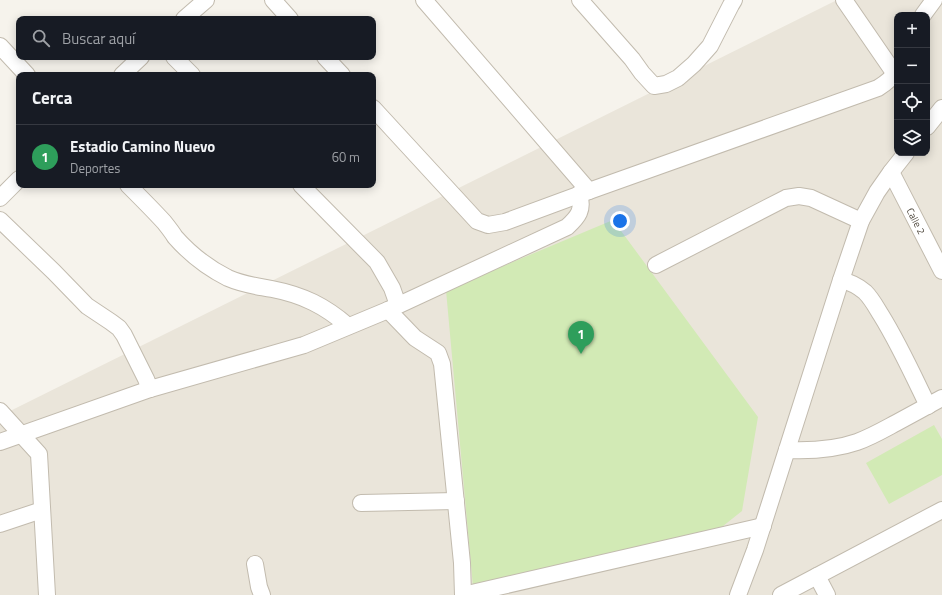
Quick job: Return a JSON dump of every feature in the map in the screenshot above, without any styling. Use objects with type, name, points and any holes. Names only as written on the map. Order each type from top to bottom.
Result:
[{"type":"street","points":[[187,16],[206,0]]},
{"type":"street","points":[[273,0],[287,16]]},
{"type":"street","points":[[424,0],[584,192]]},
{"type":"street","points":[[580,0],[632,58],[642,73],[654,86],[666,84],[678,78],[694,64],[710,46],[730,2]]},
{"type":"street","points":[[844,0],[894,70]]},
{"type":"street","points":[[925,12],[934,0]]},
{"type":"street","points":[[0,46],[24,72]]},
{"type":"street","points":[[125,72],[138,60]]},
{"type":"street","points":[[177,60],[189,72]]},
{"type":"street","points":[[328,60],[339,72]]},
{"type":"street","points":[[376,111],[477,221],[488,225],[505,222],[584,192],[878,88],[888,82],[894,75]]},
{"type":"street","points":[[929,120],[942,108]]},
{"type":"street","points":[[738,595],[763,526],[840,280],[861,221],[877,192],[904,156]]},
{"type":"street","name":"Calle 2","points":[[891,172],[942,271]]},
{"type":"street","points":[[0,198],[16,182]]},
{"type":"street","points":[[131,188],[165,223],[175,237],[187,249],[213,270],[239,283],[271,289],[307,299],[327,310],[348,326]]},
{"type":"street","points":[[304,188],[377,262],[392,288],[393,307],[415,338],[438,353],[442,364],[462,563],[463,595],[763,526]]},
{"type":"street","points":[[0,442],[150,389],[304,345],[393,307],[567,228],[577,218],[584,192]]},
{"type":"street","points":[[656,265],[786,198],[811,198],[861,221]]},
{"type":"street","points":[[0,220],[87,306],[119,328],[124,335],[150,389]]},
{"type":"street","points":[[787,450],[821,450],[857,442],[875,435],[935,402],[871,299],[865,292],[850,282],[840,280]]},
{"type":"street","points":[[0,411],[39,454],[47,595]]},
{"type":"street","points":[[361,503],[456,502]]},
{"type":"street","points":[[0,524],[42,510]]},
{"type":"street","points":[[781,595],[942,510]]},
{"type":"street","points":[[255,564],[262,595]]},
{"type":"street","points":[[817,576],[827,595]]},
{"type":"shaded area","points":[[837,0],[942,0],[942,595],[0,595],[0,416]]},
{"type":"green space","points":[[613,220],[758,417],[742,511],[718,530],[473,587],[446,290]]},
{"type":"green space","points":[[934,425],[942,439],[942,475],[889,504],[866,463]]},
{"type":"place","name":"Estadio Camino Nuevo","points":[[581,354]]}]
